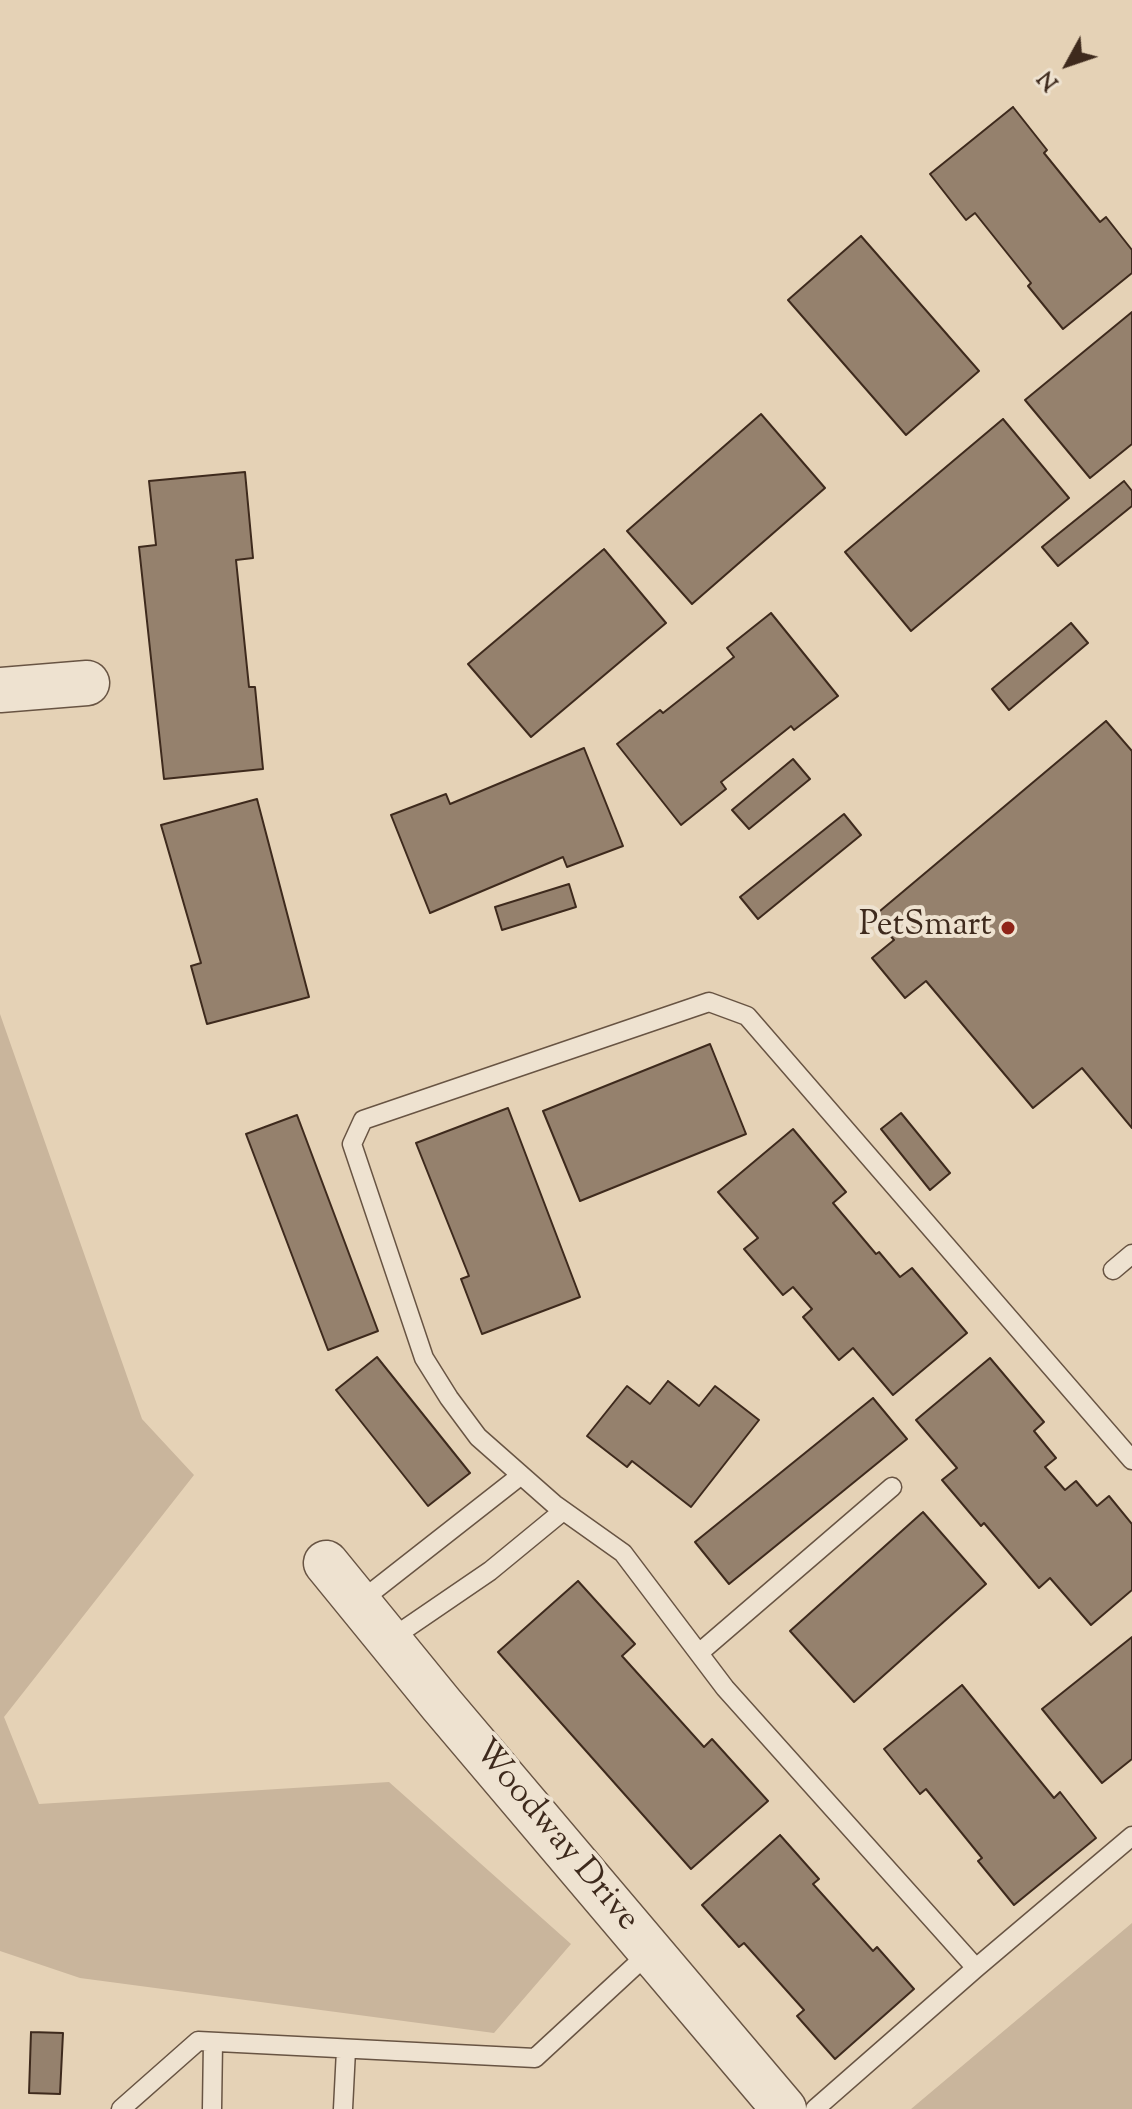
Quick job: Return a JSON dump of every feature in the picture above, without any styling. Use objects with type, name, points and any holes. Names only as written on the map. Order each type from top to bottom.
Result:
[{"type":"street","points":[[0,690],[87,683]]},
{"type":"street","name":"Woodway Drive","points":[[326,1563],[784,2109]]},
{"type":"lane","points":[[976,1968],[725,1688],[623,1553],[563,1511],[478,1437],[424,1358],[352,1144],[363,1120],[709,1002],[747,1016],[1132,1460]]},
{"type":"lane","points":[[1113,1270],[1132,1254]]},
{"type":"lane","points":[[358,1603],[520,1476]]},
{"type":"lane","points":[[699,1653],[892,1487]]},
{"type":"lane","points":[[389,1640],[490,1571],[563,1511]]},
{"type":"lane","points":[[815,2109],[1132,1836]]},
{"type":"lane","points":[[121,2109],[198,2041],[535,2058],[651,1951]]},
{"type":"lane","points":[[212,2109],[213,2042]]},
{"type":"lane","points":[[343,2109],[346,2050]]},
{"type":"shaded area","points":[[0,1014],[142,1419],[194,1475],[4,1717],[39,1804],[389,1782],[571,1944],[494,2033],[80,1978],[0,1951]]},
{"type":"shaded area","points":[[1132,1923],[1132,2109],[911,2109]]},
{"type":"building","points":[[1013,107],[1047,150],[1044,153],[1100,222],[1106,217],[1132,250],[1132,273],[1063,329],[975,213],[966,220],[930,174]]},
{"type":"building","points":[[861,236],[979,371],[906,435],[788,300]]},
{"type":"building","points":[[1132,312],[1132,444],[1090,478],[1025,400]]},
{"type":"building","points":[[761,414],[825,488],[692,604],[627,531]]},
{"type":"building","points":[[1003,419],[1069,498],[911,631],[845,552]]},
{"type":"building","points":[[245,472],[253,558],[236,560],[249,687],[255,687],[263,769],[164,779],[139,547],[156,545],[149,481]]},
{"type":"building","points":[[1124,481],[1132,491],[1132,506],[1058,566],[1042,547]]},
{"type":"building","points":[[604,549],[666,623],[531,737],[468,664]]},
{"type":"building","points":[[771,613],[838,696],[794,730],[791,726],[721,782],[726,789],[681,825],[617,744],[660,710],[663,713],[734,657],[727,648]]},
{"type":"building","points":[[1071,623],[1088,643],[1009,710],[992,689]]},
{"type":"building","name":"PetSmart","points":[[1106,721],[1132,751],[1132,1128],[1082,1068],[1033,1108],[926,981],[905,998],[872,958],[894,940],[874,916]]},
{"type":"building","points":[[584,748],[623,846],[567,867],[563,857],[430,913],[391,815],[446,794],[450,804]]},
{"type":"building","points":[[793,759],[810,779],[749,829],[732,810]]},
{"type":"building","points":[[257,799],[309,997],[207,1024],[191,966],[201,963],[161,825]]},
{"type":"building","points":[[844,814],[861,835],[758,919],[740,897]]},
{"type":"building","points":[[569,884],[576,907],[502,930],[495,907]]},
{"type":"building","points":[[710,1044],[746,1134],[580,1201],[543,1111]]},
{"type":"building","points":[[508,1108],[580,1297],[482,1334],[461,1279],[469,1276],[416,1143]]},
{"type":"building","points":[[901,1113],[950,1173],[930,1190],[881,1129]]},
{"type":"building","points":[[297,1115],[378,1331],[328,1350],[246,1134]]},
{"type":"building","points":[[793,1129],[846,1192],[833,1203],[876,1254],[879,1252],[900,1277],[912,1268],[967,1333],[893,1395],[853,1348],[839,1360],[803,1317],[812,1309],[793,1287],[783,1295],[744,1249],[758,1238],[718,1192]]},
{"type":"building","points":[[377,1357],[470,1473],[428,1506],[336,1390]]},
{"type":"building","points":[[990,1358],[1044,1422],[1034,1431],[1056,1458],[1045,1467],[1065,1490],[1076,1481],[1097,1506],[1109,1496],[1132,1524],[1132,1590],[1091,1625],[1050,1578],[1039,1588],[984,1523],[981,1526],[942,1480],[957,1468],[916,1420]]},
{"type":"building","points":[[668,1381],[699,1406],[715,1386],[759,1420],[691,1507],[632,1461],[627,1467],[587,1436],[627,1386],[650,1404]]},
{"type":"building","points":[[873,1398],[907,1439],[729,1584],[695,1542]]},
{"type":"building","points":[[923,1512],[986,1584],[854,1702],[790,1631]]},
{"type":"building","points":[[578,1581],[635,1644],[622,1656],[704,1747],[712,1739],[768,1801],[691,1869],[498,1652]]},
{"type":"building","points":[[1132,1637],[1132,1759],[1102,1783],[1042,1709]]},
{"type":"building","points":[[962,1685],[1054,1798],[1060,1792],[1096,1838],[1014,1905],[978,1861],[982,1858],[926,1789],[920,1794],[884,1749]]},
{"type":"building","points":[[780,1835],[819,1879],[813,1884],[873,1951],[877,1947],[914,1989],[835,2059],[797,2016],[804,2010],[744,1943],[739,1947],[702,1905]]},
{"type":"building","points":[[31,2032],[63,2033],[60,2094],[29,2093]]},
{"type":"place","name":"PetSmart","points":[[1008,928]]}]
